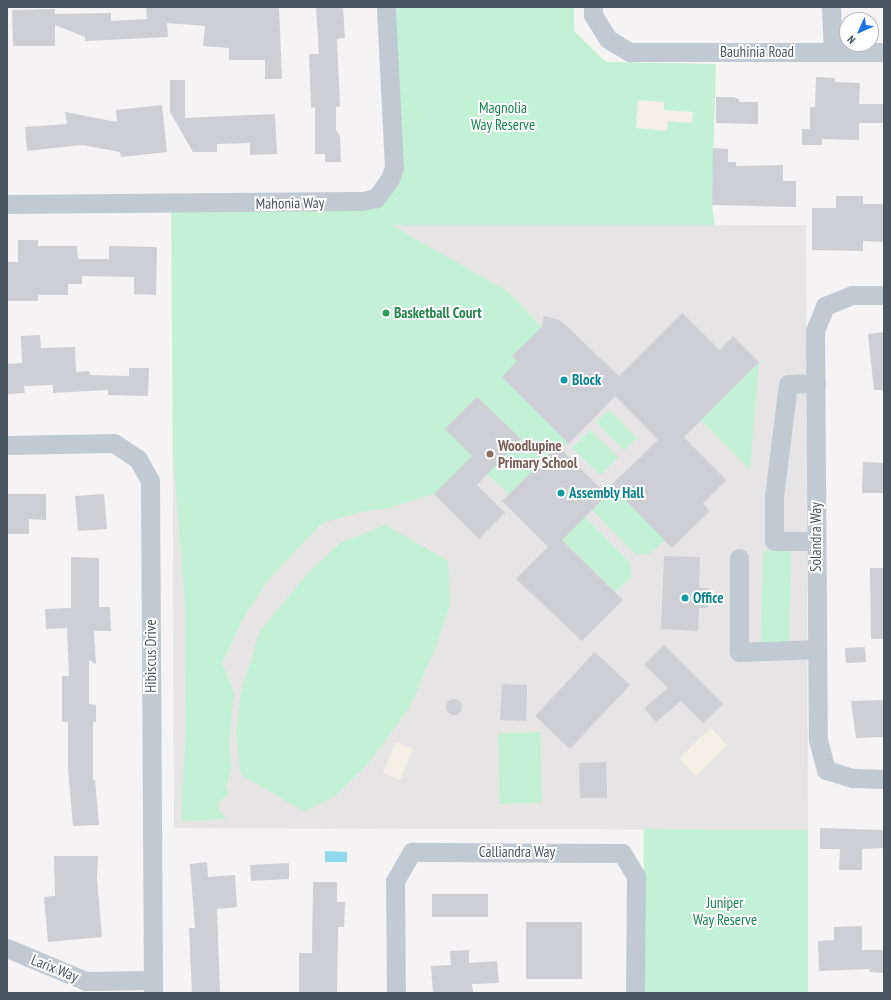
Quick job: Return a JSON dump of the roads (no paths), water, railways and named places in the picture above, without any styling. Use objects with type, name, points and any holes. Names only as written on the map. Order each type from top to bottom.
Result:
[{"type":"street","name":"Mahonia Way","points":[[7,204],[338,202],[362,201],[376,198],[390,179],[394,167],[386,7]]},
{"type":"street","name":"Bauhinia Road","points":[[593,7],[596,20],[608,39],[630,52],[884,52]]},
{"type":"street","points":[[831,7],[833,52]]},
{"type":"street","name":"Solandra Way","points":[[884,295],[852,295],[825,306],[815,331],[818,740],[826,770],[853,778],[884,779]]},
{"type":"street","points":[[816,383],[788,384],[774,497],[774,541],[816,541]]},
{"type":"street","name":"Hibiscus Drive","points":[[7,445],[114,443],[138,459],[150,481],[152,986]]},
{"type":"street","points":[[739,558],[739,652],[817,649]]},
{"type":"street","name":"Calliandra Way","points":[[396,993],[395,882],[412,852],[448,852],[622,853],[636,876],[636,993]]},
{"type":"street","name":"Larix Way","points":[[7,948],[86,981],[152,986]]},
{"type":"water","points":[[325,851],[347,852],[347,862],[325,862]]},
{"type":"place","name":"Basketball Court","points":[[386,313]]},
{"type":"place","name":"Block","points":[[564,380]]},
{"type":"place","name":"Woodlupine Primary School","points":[[490,454]]},
{"type":"place","name":"Assembly Hall","points":[[561,493]]},
{"type":"place","name":"Office","points":[[685,598]]},
{"type":"park label","name":"Magnolia Way Reserve","points":[[503,116]]},
{"type":"park label","name":"Juniper Way Reserve","points":[[725,910]]}]
